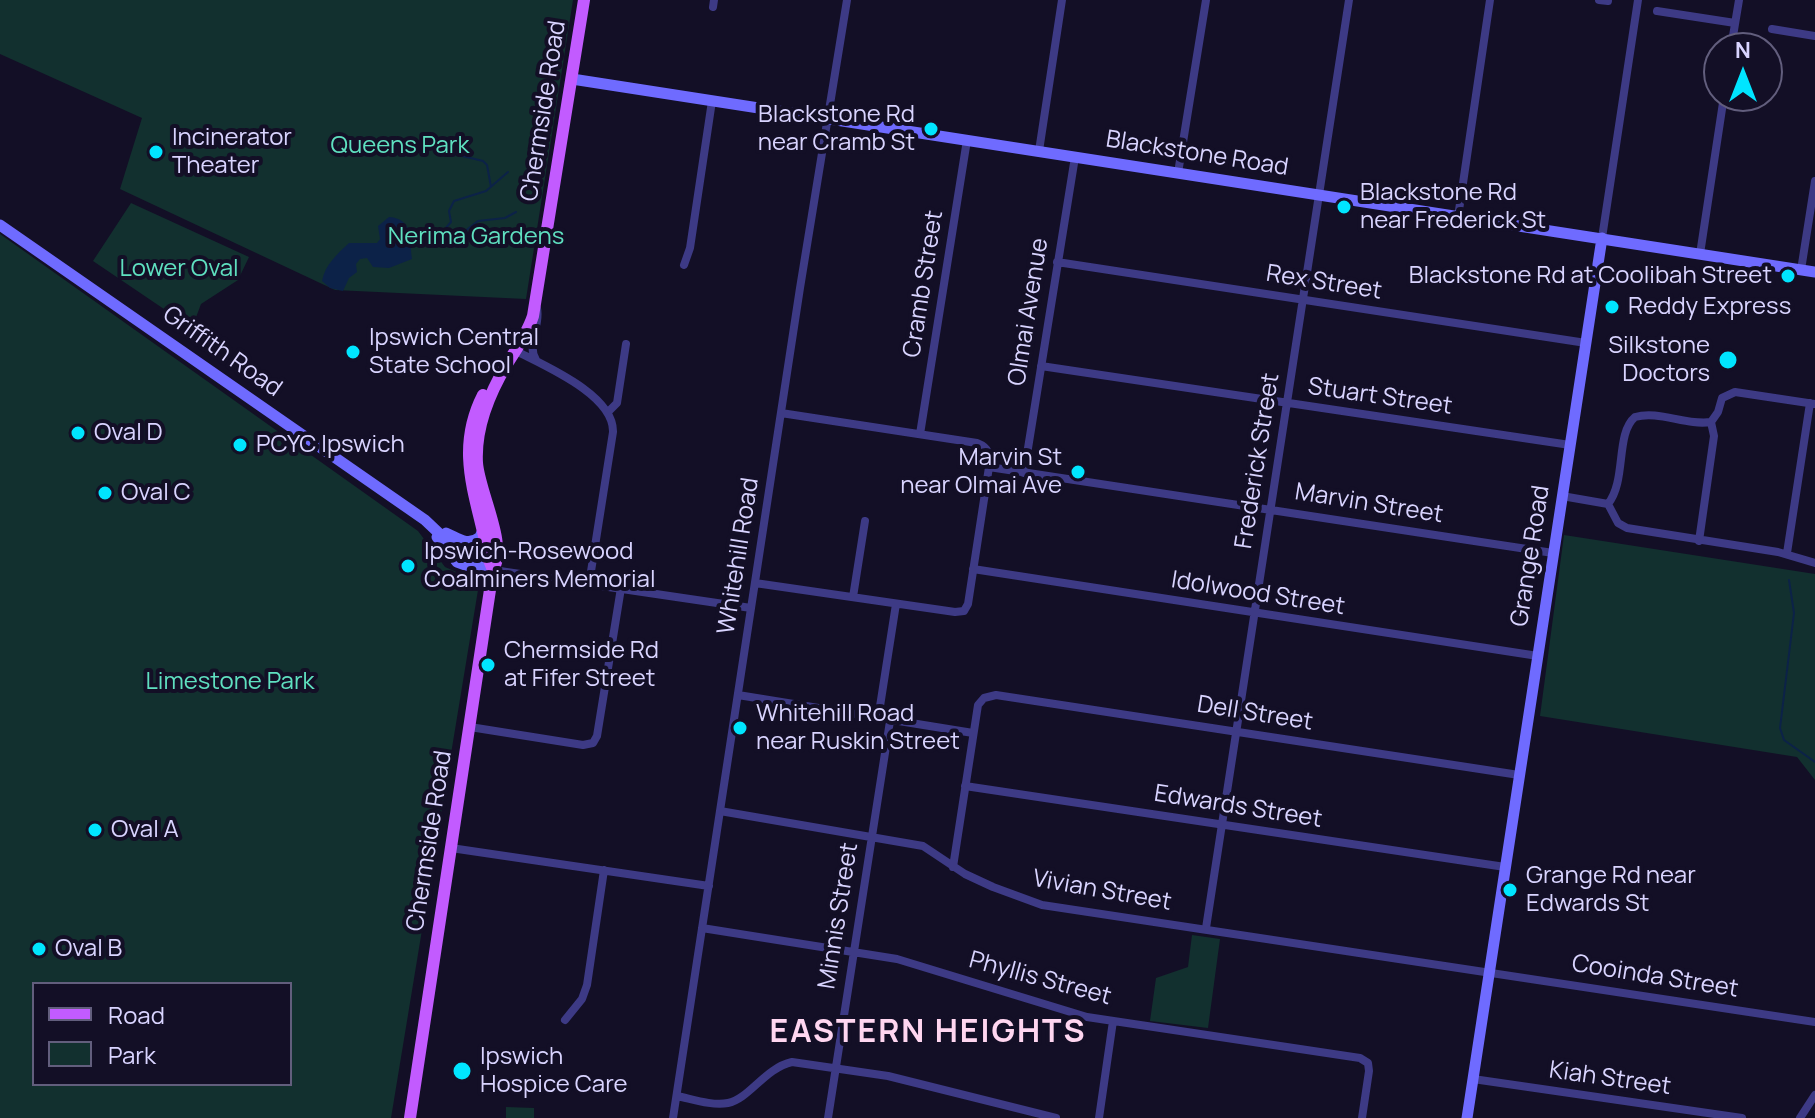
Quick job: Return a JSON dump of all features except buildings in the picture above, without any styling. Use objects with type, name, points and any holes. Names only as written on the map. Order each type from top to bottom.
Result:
[{"type":"main road","name":"Chermside Road","points":[[493,570],[469,476],[468,440],[482,397],[516,351],[529,328],[536,304],[584,0]]},
{"type":"main road","name":"Blackstone Road","points":[[572,79],[1815,272]]},
{"type":"main road","name":"Griffith Road","points":[[0,225],[419,515],[438,529],[464,557],[493,570]]},
{"type":"main road","name":"Grange Road","points":[[1467,1118],[1602,238]]},
{"type":"main road","name":"Chermside Road","points":[[410,1118],[493,570],[498,559],[478,475],[477,443],[485,408],[507,364]]},
{"type":"main road","name":"Griffith Road","points":[[419,515],[457,562],[477,571],[493,570]]},
{"type":"main road","points":[[438,529],[468,542],[479,538],[483,530]]},
{"type":"street","name":"Whitehill Road","points":[[673,1118],[847,0]]},
{"type":"street","points":[[1039,151],[1062,0]]},
{"type":"street","points":[[1178,173],[1206,0]]},
{"type":"street","name":"Frederick Street","points":[[1206,928],[1349,0]]},
{"type":"street","points":[[1458,217],[1490,0]]},
{"type":"street","name":"Grange Road","points":[[1602,238],[1638,0]]},
{"type":"street","points":[[1734,32],[1739,0]]},
{"type":"street","points":[[1657,11],[1735,23]]},
{"type":"street","points":[[1772,29],[1815,36]]},
{"type":"street","points":[[684,265],[690,248],[712,101]]},
{"type":"street","points":[[1700,254],[1722,112]]},
{"type":"street","name":"Cramb Street","points":[[920,434],[967,140]]},
{"type":"street","name":"Olmai Avenue","points":[[1024,473],[1075,157]]},
{"type":"street","points":[[1801,270],[1815,181]]},
{"type":"street","name":"Rex Street","points":[[1057,262],[1586,343]]},
{"type":"street","points":[[536,304],[539,319],[532,349],[539,363]]},
{"type":"street","points":[[608,412],[617,403],[626,344]]},
{"type":"street","points":[[516,351],[578,386],[608,412],[612,420],[613,432],[589,584]]},
{"type":"street","name":"Stuart Street","points":[[1041,366],[1570,445]]},
{"type":"street","points":[[1699,541],[1714,436],[1711,422],[1722,398],[1735,392],[1812,403],[1787,553]]},
{"type":"street","points":[[755,583],[964,611],[968,604],[989,467],[990,455],[982,445],[781,413]]},
{"type":"street","points":[[1608,504],[1618,487],[1627,427],[1632,418],[1642,415],[1711,422]]},
{"type":"street","name":"Marvin Street","points":[[989,467],[1553,553]]},
{"type":"street","points":[[1562,496],[1608,504]]},
{"type":"street","points":[[1608,504],[1618,523],[1627,528],[1787,553],[1802,561],[1815,563]]},
{"type":"street","points":[[853,597],[865,521]]},
{"type":"street","name":"Idolwood Street","points":[[973,569],[1538,656]]},
{"type":"street","name":"Griffith Road","points":[[493,570],[751,608]]},
{"type":"street","points":[[470,727],[583,745],[593,743],[597,736],[621,588]]},
{"type":"street","points":[[878,719],[896,604]]},
{"type":"street","points":[[738,695],[973,733],[953,867]]},
{"type":"street","name":"Dell Street","points":[[973,733],[978,705],[984,698],[996,695],[1519,775]]},
{"type":"street","name":"Minnis Street","points":[[828,1118],[890,721]]},
{"type":"street","name":"Edwards Street","points":[[965,786],[1505,867]]},
{"type":"street","name":"Vivian Street","points":[[720,811],[923,846],[953,867],[993,887],[1042,905],[1489,972]]},
{"type":"street","points":[[451,848],[709,886]]},
{"type":"street","points":[[565,1020],[582,999],[587,985],[604,870]]},
{"type":"street","name":"Phyllis Street","points":[[702,928],[897,959],[1087,1017],[1360,1058],[1368,1063],[1369,1071],[1362,1118]]},
{"type":"street","name":"Cooinda Street","points":[[1489,972],[1815,1022]]},
{"type":"street","points":[[1099,1118],[1113,1021]]},
{"type":"street","points":[[677,1096],[723,1104],[733,1102],[778,1065],[792,1062],[888,1076],[1056,1118]]},
{"type":"street","name":"Kiah Street","points":[[1473,1079],[1742,1118]]},
{"type":"street","points":[[1800,1118],[1815,1095]]},
{"type":"green space","name":"Queens Park","points":[[0,0],[573,0],[526,299],[335,290],[120,189],[142,118],[0,54]]},
{"type":"green space","name":"Lower Oval","points":[[131,203],[249,257],[238,280],[201,304],[192,328],[93,261]]},
{"type":"green space","name":"Limestone Park","points":[[0,234],[418,531],[445,567],[479,584],[391,1118],[0,1118]]},
{"type":"green space","points":[[1564,535],[1815,574],[1815,780],[1797,757],[1540,716]]},
{"type":"green space","points":[[1192,935],[1220,939],[1208,1028],[1150,1021],[1156,978],[1188,967]]},
{"type":"green space","points":[[506,1107],[534,1108],[534,1118],[506,1118]]},
{"type":"water","points":[[389,217],[407,226],[412,259],[389,268],[373,267],[367,258],[360,259],[356,264],[357,272],[349,278],[343,291],[330,288],[322,281],[329,265],[349,243],[377,243],[380,239],[378,226]]},
{"type":"waterway","points":[[454,154],[483,161],[487,165],[491,187]]},
{"type":"waterway","points":[[439,236],[451,222],[449,211],[454,201],[486,191],[508,172]]},
{"type":"waterway","points":[[411,237],[460,235],[478,221],[505,218],[516,212]]},
{"type":"waterway","points":[[1789,580],[1794,613],[1780,728],[1784,740],[1815,762]]},
{"type":"place","name":"Blackstone Rd near Cramb St","points":[[931,129]]},
{"type":"place","name":"Incinerator Theater","points":[[156,152]]},
{"type":"place","name":"Blackstone Rd near Frederick St","points":[[1344,207]]},
{"type":"place","name":"Blackstone Rd at Coolibah Street","points":[[1788,276]]},
{"type":"place","name":"Reddy Express","points":[[1612,307]]},
{"type":"place","name":"Ipswich Central State School","points":[[353,352]]},
{"type":"place","name":"Silkstone Doctors","points":[[1728,360]]},
{"type":"place","name":"Oval D","points":[[78,433]]},
{"type":"place","name":"PCYC Ipswich","points":[[240,445]]},
{"type":"place","name":"Marvin St near Olmai Ave","points":[[1078,472]]},
{"type":"place","name":"Oval C","points":[[105,493]]},
{"type":"place","name":"Ipswich-Rosewood Coalminers Memorial","points":[[408,566]]},
{"type":"place","name":"Chermside Rd at Fifer Street","points":[[488,665]]},
{"type":"place","name":"Whitehill Road near Ruskin Street","points":[[740,728]]},
{"type":"place","name":"Oval A","points":[[95,830]]},
{"type":"place","name":"Grange Rd near Edwards St","points":[[1510,890]]},
{"type":"place","name":"Oval B","points":[[39,949]]},
{"type":"place","name":"Ipswich Hospice Care","points":[[462,1071]]},
{"type":"district","name":"EASTERN HEIGHTS","points":[[928,1033]]},
{"type":"park label","name":"Nerima Gardens","points":[[476,237]]}]
